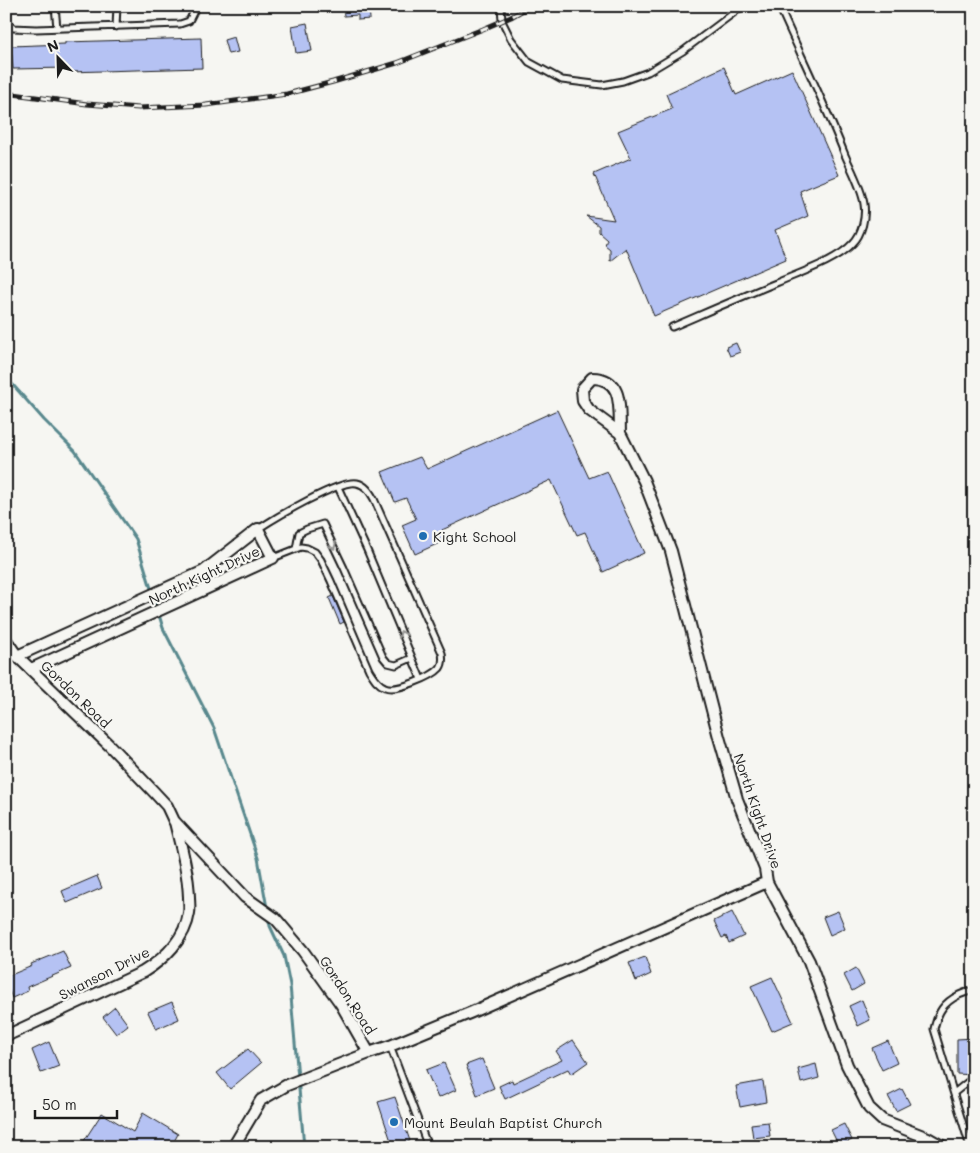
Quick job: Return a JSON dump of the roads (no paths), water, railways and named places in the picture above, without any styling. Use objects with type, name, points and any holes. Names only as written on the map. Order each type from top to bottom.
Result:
[{"type":"street","name":"North Kight Drive","points":[[620,432],[589,410],[583,401],[582,389],[592,378],[601,378],[611,383],[619,395],[620,432],[644,481],[671,551],[734,790],[765,869],[767,882],[809,962],[847,1065],[869,1108],[882,1120],[928,1138],[944,1147]]},
{"type":"street","name":"North Kight Drive","points":[[17,656],[204,571],[258,529],[273,558],[31,669]]},
{"type":"street","name":"Gordon Road","points":[[6,640],[17,656],[104,740],[154,792],[167,806],[174,821],[245,897],[276,919],[304,950],[341,1004],[369,1052],[390,1046],[472,1012],[767,882]]},
{"type":"street","name":"Swanson Drive","points":[[6,1036],[144,972],[158,963],[168,953],[182,933],[190,912],[186,867],[174,821]]},
{"type":"street","points":[[233,1147],[262,1100],[287,1085],[369,1052]]},
{"type":"lane","points":[[55,6],[57,28]]},
{"type":"lane","points":[[116,27],[117,6]]},
{"type":"lane","points":[[6,22],[13,28],[36,29],[180,24],[189,21],[194,12],[193,6]]},
{"type":"lane","points":[[501,6],[502,21],[511,39],[529,62],[562,80],[602,85],[622,81],[648,72],[683,50],[743,6]]},
{"type":"lane","points":[[672,327],[816,266],[842,253],[854,243],[865,216],[864,203],[834,128],[779,6]]},
{"type":"lane","points":[[258,529],[305,502],[347,483],[356,482],[369,490],[442,653],[441,667],[436,672],[403,687],[395,689],[385,688],[376,681],[369,670],[321,560],[314,552],[301,547],[273,558]]},
{"type":"lane","points":[[338,487],[367,550],[421,679]]},
{"type":"lane","points":[[296,549],[298,534],[323,524],[383,657],[388,663],[396,665],[412,658]]},
{"type":"lane","points":[[970,1147],[934,1029],[938,1016],[946,1003],[953,998],[974,990]]},
{"type":"lane","points":[[390,1046],[428,1147]]},
{"type":"lane","points":[[954,1093],[969,1081],[974,1080]]},
{"type":"waterway","points":[[6,377],[44,420],[75,451],[136,539],[163,628],[214,728],[258,858],[267,908]]},
{"type":"waterway","points":[[268,917],[270,926],[284,956],[290,985],[304,1147]]},
{"type":"railway","points":[[6,93],[87,104],[139,108],[206,105],[287,94],[397,63],[483,29],[511,17],[530,6]]},
{"type":"place","name":"Kight School","points":[[423,536]]},
{"type":"place","name":"Mount Beulah Baptist Church","points":[[394,1122]]}]
